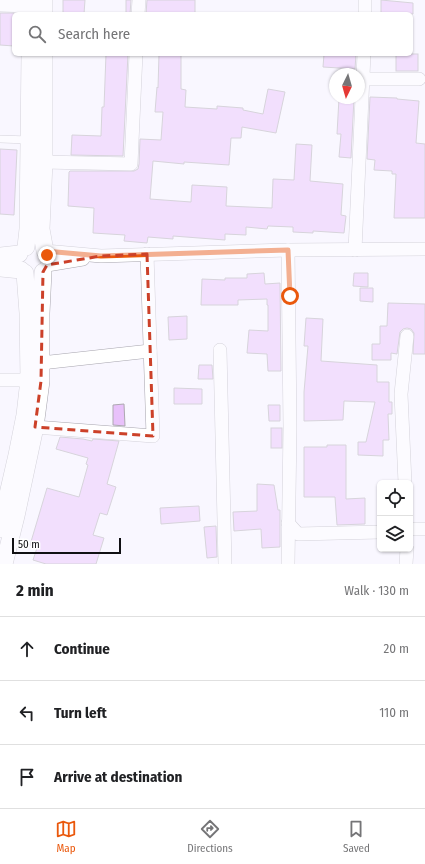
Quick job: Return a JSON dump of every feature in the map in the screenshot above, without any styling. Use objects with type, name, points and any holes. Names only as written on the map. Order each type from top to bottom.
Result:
[{"type":"street","points":[[138,12],[139,0]]},
{"type":"street","points":[[364,12],[365,0]]},
{"type":"street","points":[[0,5],[36,7]]},
{"type":"street","points":[[0,529],[5,484],[25,415],[29,380],[28,313],[23,261],[28,229],[30,56]]},
{"type":"street","points":[[4,564],[35,427],[41,381],[41,313],[45,263],[41,229],[44,162],[44,56]]},
{"type":"street","points":[[44,162],[131,164],[136,56]]},
{"type":"street","points":[[364,56],[364,68]]},
{"type":"street","points":[[365,79],[419,78]]},
{"type":"street","points":[[355,250],[363,104]]},
{"type":"street","points":[[0,268],[23,261],[36,246],[45,263]]},
{"type":"street","points":[[0,256],[23,261],[31,275],[36,275],[45,263],[101,256],[288,250],[425,249]]},
{"type":"street","points":[[288,250],[290,428],[288,564]]},
{"type":"street","points":[[35,427],[154,436],[147,254]]},
{"type":"street","points":[[405,480],[401,394],[407,336]]},
{"type":"street","points":[[220,350],[225,564]]},
{"type":"street","points":[[41,363],[150,351]]},
{"type":"street","points":[[0,380],[29,380]]},
{"type":"street","points":[[288,523],[298,534],[377,532]]},
{"type":"street","points":[[413,529],[425,529]]},
{"type":"street","points":[[406,564],[407,552]]},
{"type":"lane","points":[[0,139],[29,140]]},
{"type":"highlighted area","points":[[147,254],[153,436],[35,427],[41,381],[43,272],[47,265],[101,256]]},
{"type":"building","points":[[63,0],[85,0],[84,12],[63,12]]},
{"type":"building","points":[[126,0],[131,0],[130,12],[126,12]]},
{"type":"building","points":[[147,0],[195,0],[195,12],[146,12]]},
{"type":"building","points":[[381,0],[413,3],[413,12],[381,12]]},
{"type":"building","points":[[0,13],[12,13],[12,46],[0,45]]},
{"type":"building","points":[[413,54],[418,54],[418,71],[396,71],[396,56],[413,56]]},
{"type":"building","points":[[106,56],[128,56],[123,156],[71,155],[72,135],[101,136],[102,107],[104,107]]},
{"type":"building","points":[[159,56],[181,56],[181,89],[186,90],[185,107],[217,109],[217,106],[243,108],[243,110],[263,114],[268,89],[285,92],[276,133],[242,127],[241,138],[231,138],[229,165],[184,162],[184,164],[153,161],[150,199],[191,202],[192,185],[227,187],[226,206],[272,208],[273,179],[294,180],[296,144],[312,145],[310,181],[343,184],[341,215],[346,216],[344,233],[313,231],[313,233],[293,232],[293,227],[268,226],[267,229],[246,227],[246,235],[225,234],[225,240],[173,236],[173,239],[148,237],[147,243],[124,241],[125,235],[93,233],[94,208],[68,206],[69,172],[134,171],[138,169],[140,139],[161,140],[163,112],[155,112],[157,87],[158,88]]},
{"type":"building","points":[[324,56],[356,56],[355,68],[323,67]]},
{"type":"building","points":[[370,97],[397,98],[419,101],[416,143],[425,144],[425,218],[394,218],[396,174],[392,174],[392,171],[374,170],[375,160],[367,159]]},
{"type":"building","points":[[339,104],[354,104],[351,158],[339,157],[341,134],[337,134]]},
{"type":"building","points":[[0,149],[17,150],[14,215],[0,214]]},
{"type":"building","points":[[264,273],[265,284],[280,283],[281,371],[268,371],[267,354],[247,353],[249,330],[268,331],[267,299],[238,300],[238,305],[201,305],[202,279],[225,280],[225,278],[247,278],[247,274]]},
{"type":"building","points":[[354,273],[368,273],[368,287],[353,286]]},
{"type":"building","points":[[360,288],[373,288],[373,302],[360,301]]},
{"type":"building","points":[[388,303],[425,304],[425,354],[413,354],[414,333],[411,329],[407,328],[400,332],[397,354],[391,353],[391,360],[372,360],[372,344],[380,344],[380,326],[387,326]]},
{"type":"building","points":[[187,316],[187,339],[169,340],[168,317]]},
{"type":"building","points":[[306,318],[323,319],[321,361],[377,365],[377,382],[389,382],[389,402],[392,402],[392,414],[388,414],[389,440],[383,440],[383,456],[358,455],[358,442],[366,442],[375,402],[344,401],[343,420],[304,421],[304,392],[308,346],[304,346]]},
{"type":"building","points":[[199,365],[212,365],[213,379],[198,379]]},
{"type":"building","points":[[174,388],[202,389],[202,404],[174,404]]},
{"type":"building","points":[[124,404],[125,426],[113,425],[113,405]]},
{"type":"building","points":[[268,405],[280,405],[280,421],[269,421]]},
{"type":"building","points":[[271,428],[282,428],[282,448],[271,448]]},
{"type":"building","points":[[60,437],[92,441],[93,439],[119,441],[107,484],[116,487],[107,515],[100,513],[93,535],[104,538],[96,564],[46,564],[33,560],[37,548],[30,545],[47,488],[79,497],[88,465],[86,464],[88,458],[56,449]]},
{"type":"building","points":[[327,445],[346,445],[346,499],[365,498],[365,524],[337,525],[335,497],[304,497],[304,447],[327,447]]},
{"type":"building","points":[[257,484],[274,485],[278,510],[280,510],[280,547],[262,548],[261,529],[234,531],[233,512],[257,511]]},
{"type":"building","points":[[199,506],[200,521],[161,524],[160,508]]},
{"type":"building","points":[[216,526],[217,557],[207,558],[204,527]]},
{"type":"route","points":[[47,255],[45,251],[101,256],[288,250],[290,296]]}]
